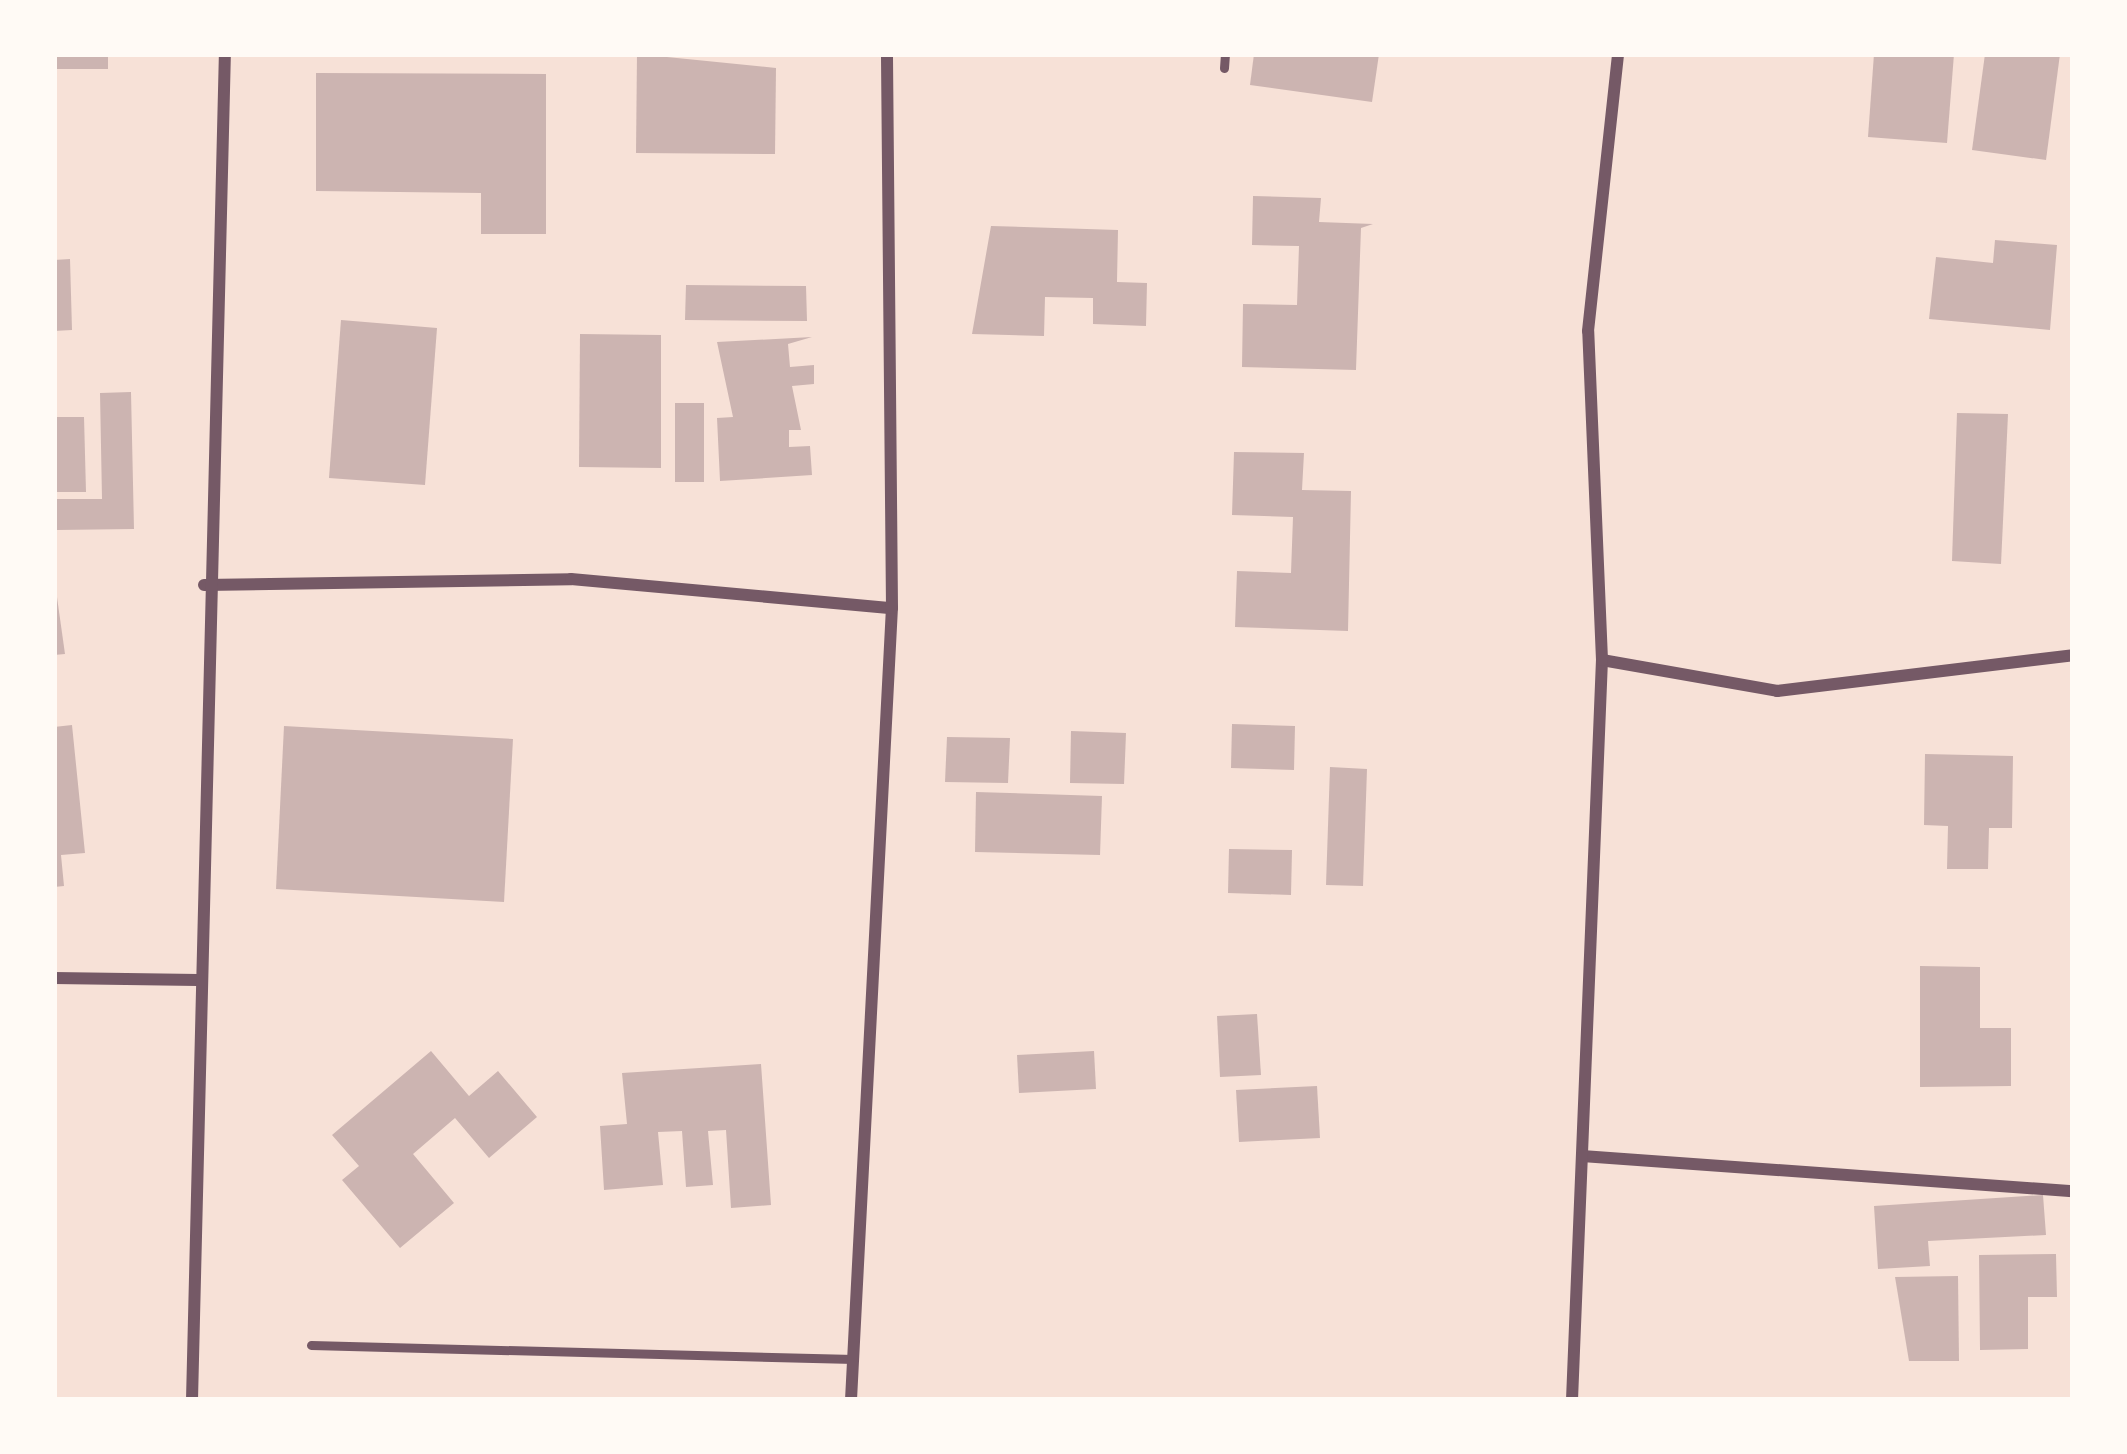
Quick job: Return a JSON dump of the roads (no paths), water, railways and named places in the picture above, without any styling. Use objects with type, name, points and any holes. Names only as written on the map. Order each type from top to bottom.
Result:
[{"type":"street","points":[[192,1400],[205,585],[225,54]]},
{"type":"street","points":[[851,1400],[892,608],[887,54]]},
{"type":"street","points":[[1572,1400],[1602,660],[1588,331],[1618,54]]},
{"type":"street","points":[[205,585],[571,580],[892,608]]},
{"type":"street","points":[[1602,660],[1777,691],[2073,655]]},
{"type":"street","points":[[54,978],[198,980]]},
{"type":"street","points":[[1582,1156],[2073,1191]]},
{"type":"lane","points":[[1224,68],[1225,54]]},
{"type":"lane","points":[[311,1345],[854,1359]]}]
